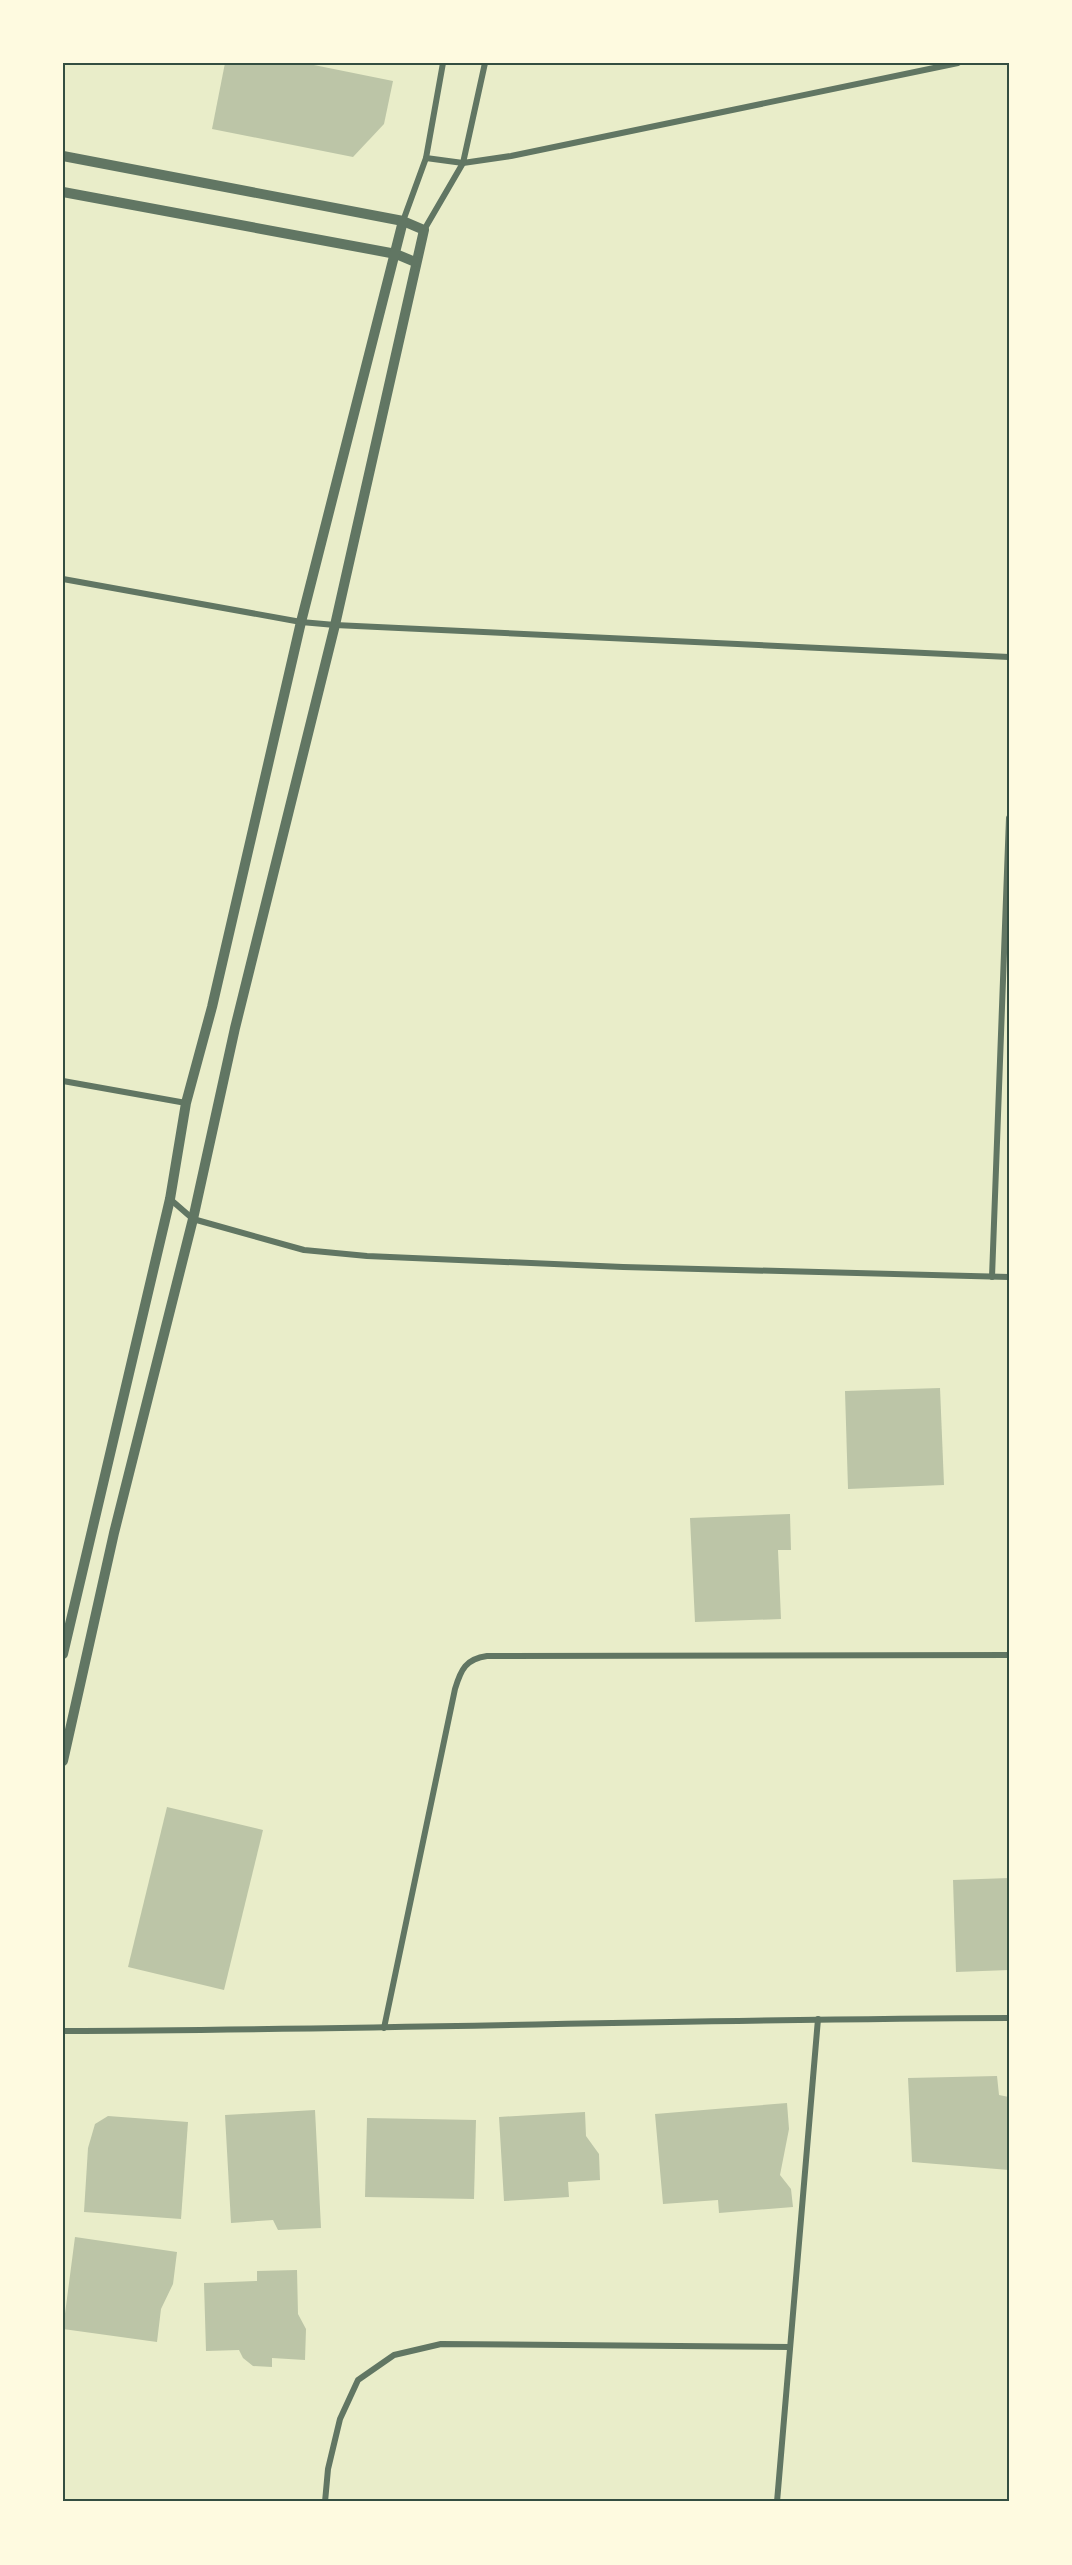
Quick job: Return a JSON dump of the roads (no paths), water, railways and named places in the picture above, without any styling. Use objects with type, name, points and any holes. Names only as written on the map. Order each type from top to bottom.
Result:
[{"type":"street","points":[[63,1654],[170,1199],[186,1103],[212,1007],[301,622],[403,221],[426,158],[443,63]]},
{"type":"street","points":[[63,1761],[114,1533],[193,1219],[235,1028],[334,625],[415,262],[424,230],[463,163],[485,63]]},
{"type":"street","points":[[426,158],[463,163],[586,142],[958,63]]},
{"type":"street","points":[[63,156],[403,221],[424,230]]},
{"type":"street","points":[[63,192],[396,254],[415,262]]},
{"type":"street","points":[[63,579],[301,622],[334,625],[1009,657]]},
{"type":"street","points":[[992,1277],[1009,818]]},
{"type":"street","points":[[63,1082],[186,1103]]},
{"type":"street","points":[[170,1199],[193,1219],[304,1250],[367,1256],[623,1267],[1009,1277]]},
{"type":"street","points":[[384,2028],[455,1689],[465,1664],[475,1658],[487,1656],[1009,1655]]},
{"type":"street","points":[[63,2031],[1009,2018]]},
{"type":"street","points":[[777,2502],[818,2019]]},
{"type":"street","points":[[325,2502],[328,2469],[340,2419],[358,2380],[394,2355],[441,2344],[790,2347]]}]
